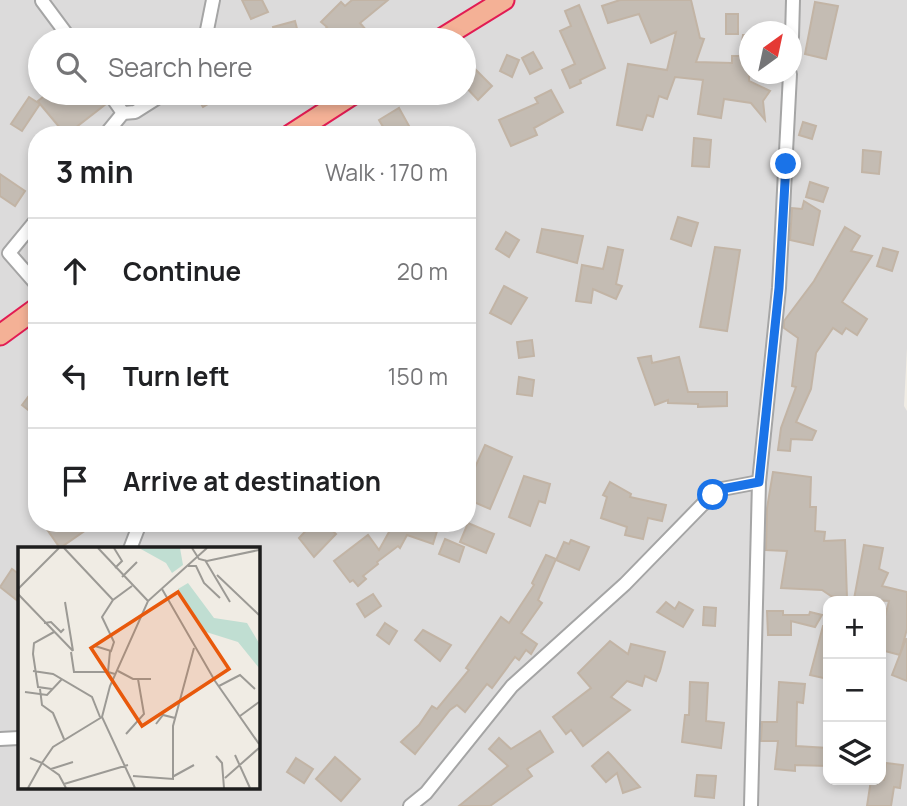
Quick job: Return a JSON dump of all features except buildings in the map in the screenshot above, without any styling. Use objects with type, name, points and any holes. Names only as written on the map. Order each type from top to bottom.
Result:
[{"type":"highway","points":[[458,28],[504,0]]},
{"type":"highway","points":[[304,126],[336,105]]},
{"type":"highway","points":[[0,335],[28,315]]},
{"type":"street","points":[[207,28],[213,0]]},
{"type":"street","points":[[792,21],[793,0]]},
{"type":"street","points":[[42,1],[62,28]]},
{"type":"street","points":[[751,806],[759,482],[779,288],[789,84]]},
{"type":"street","points":[[117,105],[123,113]]},
{"type":"street","points":[[112,126],[123,113],[135,112],[146,105]]},
{"type":"street","points":[[28,228],[5,251],[28,275]]},
{"type":"street","points":[[410,806],[426,793],[512,686],[625,584],[702,505],[722,489],[759,482]]},
{"type":"street","points":[[0,739],[18,738]]},
{"type":"shaded area","points":[[0,0],[907,0],[907,348],[904,406],[907,411],[907,806],[0,806]]},
{"type":"route","points":[[713,495],[722,489],[759,482],[779,288],[786,164]]}]
